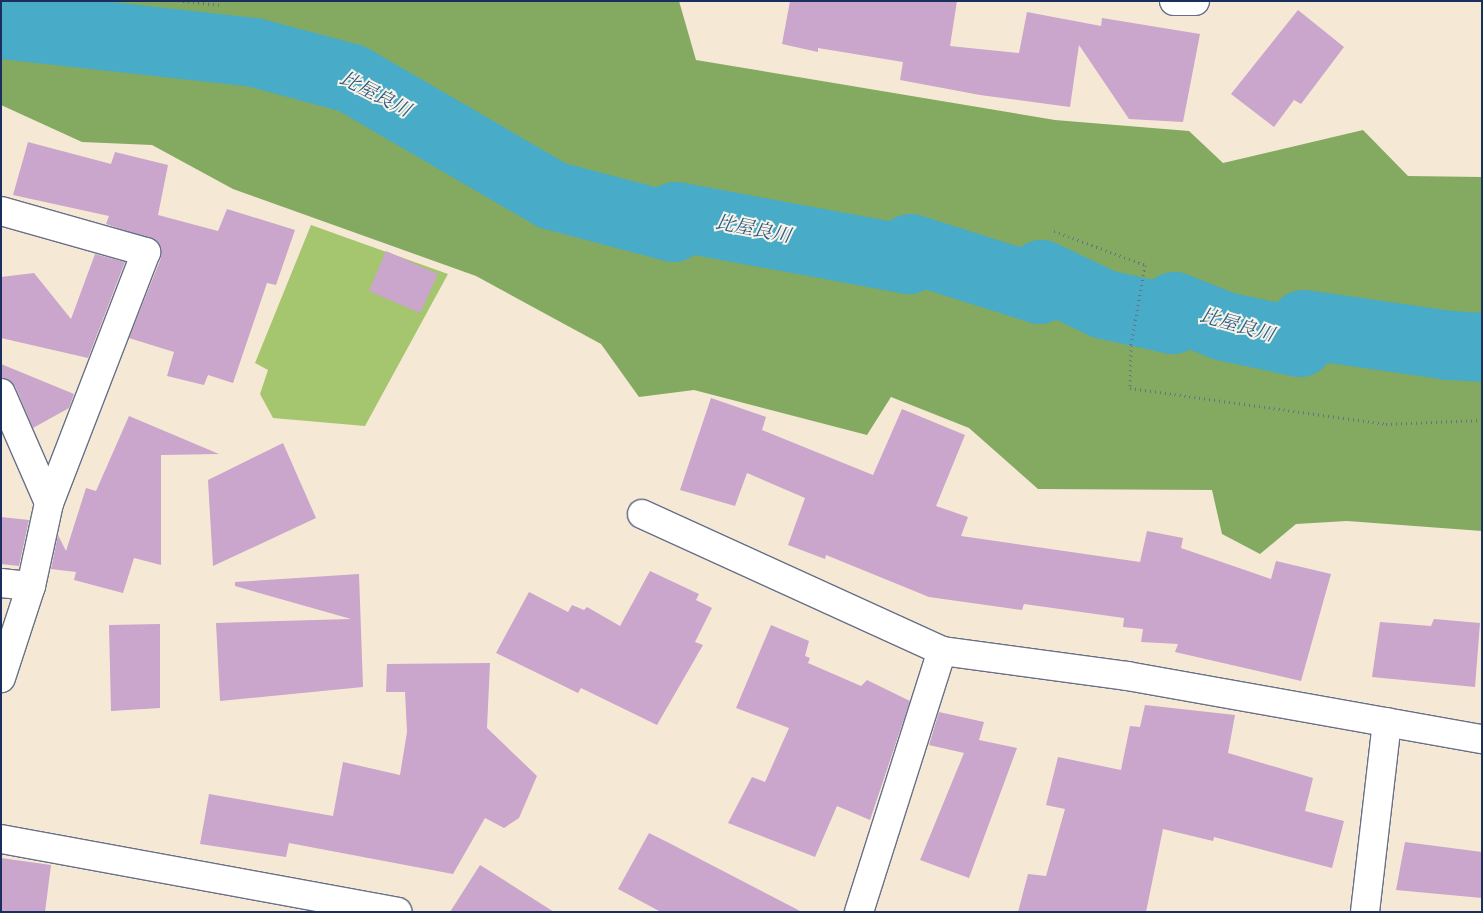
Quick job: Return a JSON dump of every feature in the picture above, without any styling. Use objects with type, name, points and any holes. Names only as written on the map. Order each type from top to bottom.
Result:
[{"type":"street","points":[[1174,1],[1195,1]]},
{"type":"street","points":[[1,211],[146,252],[49,503],[31,586],[1,678]]},
{"type":"street","points":[[1,393],[49,503]]},
{"type":"street","points":[[642,514],[942,651],[1128,676],[1482,740]]},
{"type":"street","points":[[1,583],[31,586]]},
{"type":"street","points":[[859,912],[942,651]]},
{"type":"street","points":[[1365,912],[1388,722]]},
{"type":"street","points":[[1,839],[397,912]]},
{"type":"path","points":[[183,1],[219,5]]},
{"type":"path","points":[[1054,231],[1145,265],[1131,345],[1130,388],[1386,424],[1482,420]]},
{"type":"green space","points":[[1,1],[679,1],[696,60],[1055,120],[1189,131],[1223,163],[1363,130],[1408,176],[1482,177],[1482,531],[1347,521],[1296,524],[1260,554],[1222,534],[1212,490],[1038,489],[969,428],[891,397],[867,435],[694,390],[639,397],[601,344],[476,276],[233,189],[152,145],[82,142],[1,105]]},
{"type":"green space","points":[[311,225],[448,274],[365,426],[273,418],[260,394],[268,370],[255,363]]},
{"type":"building","points":[[790,1],[957,1],[950,46],[1019,53],[1027,12],[1101,26],[1102,18],[1200,34],[1183,122],[1129,119],[1079,45],[1070,107],[980,95],[900,80],[903,62],[818,48],[818,52],[782,44]]},
{"type":"building","points":[[1298,10],[1344,47],[1301,104],[1294,100],[1274,127],[1231,94]]},
{"type":"building","points":[[28,142],[111,164],[115,152],[168,165],[158,215],[218,231],[227,209],[295,230],[276,285],[267,283],[233,383],[208,375],[204,385],[167,376],[174,352],[129,338],[161,258],[158,242],[106,224],[109,216],[13,195]]},
{"type":"building","points":[[386,251],[438,274],[420,313],[369,291]]},
{"type":"building","points":[[95,254],[125,262],[88,358],[1,338],[1,277],[34,273],[71,319]]},
{"type":"building","points":[[1,364],[74,394],[69,408],[33,428],[15,386],[1,378]]},
{"type":"building","points":[[711,398],[766,417],[762,430],[873,475],[902,409],[965,435],[936,506],[968,517],[961,536],[1140,562],[1147,531],[1183,538],[1181,548],[1271,579],[1276,561],[1331,574],[1301,681],[1175,652],[1178,644],[1141,642],[1143,629],[1123,627],[1124,618],[1024,604],[1022,610],[929,597],[826,555],[825,559],[788,545],[805,498],[747,473],[735,506],[680,490]]},
{"type":"building","points":[[129,416],[219,454],[161,455],[161,565],[134,558],[123,593],[74,580],[76,572],[51,569],[58,535],[66,551],[86,488],[96,491]]},
{"type":"building","points":[[283,443],[316,518],[213,566],[208,480]]},
{"type":"building","points":[[1,517],[29,520],[19,566],[1,564]]},
{"type":"building","points":[[650,571],[699,594],[696,600],[712,608],[695,642],[703,645],[657,725],[581,688],[578,693],[496,653],[529,592],[568,612],[572,605],[584,610],[587,607],[620,626]]},
{"type":"building","points":[[359,574],[363,687],[220,701],[216,623],[351,619],[235,586],[235,582]]},
{"type":"building","points":[[1434,619],[1480,623],[1475,687],[1372,677],[1380,622],[1431,626]]},
{"type":"building","points":[[160,624],[160,708],[111,711],[109,625]]},
{"type":"building","points":[[771,625],[809,641],[805,656],[810,658],[808,663],[861,686],[867,680],[910,701],[870,820],[837,806],[815,857],[728,823],[752,777],[765,782],[789,728],[736,708]]},
{"type":"building","points":[[490,663],[487,728],[537,776],[519,818],[504,828],[485,818],[453,874],[289,843],[286,857],[200,844],[209,794],[333,816],[343,762],[400,775],[407,732],[405,692],[386,692],[387,664]]},
{"type":"building","points":[[1145,705],[1235,715],[1228,753],[1313,778],[1305,811],[1344,821],[1332,868],[1214,837],[1213,841],[1163,829],[1146,912],[1018,912],[1028,874],[1046,876],[1065,809],[1046,805],[1058,757],[1121,770],[1130,726],[1140,727]]},
{"type":"building","points":[[939,712],[984,722],[979,740],[1017,748],[969,878],[920,860],[964,753],[929,745]]},
{"type":"building","points":[[649,833],[802,912],[661,912],[618,889]]},
{"type":"building","points":[[1405,842],[1482,852],[1482,898],[1396,890]]},
{"type":"building","points":[[1,858],[51,865],[45,912],[1,912]]},
{"type":"building","points":[[480,865],[507,882],[554,912],[450,912]]},
{"type":"waterway","name":"比屋良川","points":[[1,24],[254,52],[351,78],[552,195],[673,227],[675,216],[908,259],[910,248],[1039,289],[1041,274],[1104,304],[1172,319],[1174,306],[1224,326],[1299,342],[1303,324],[1448,345],[1482,347]]}]
